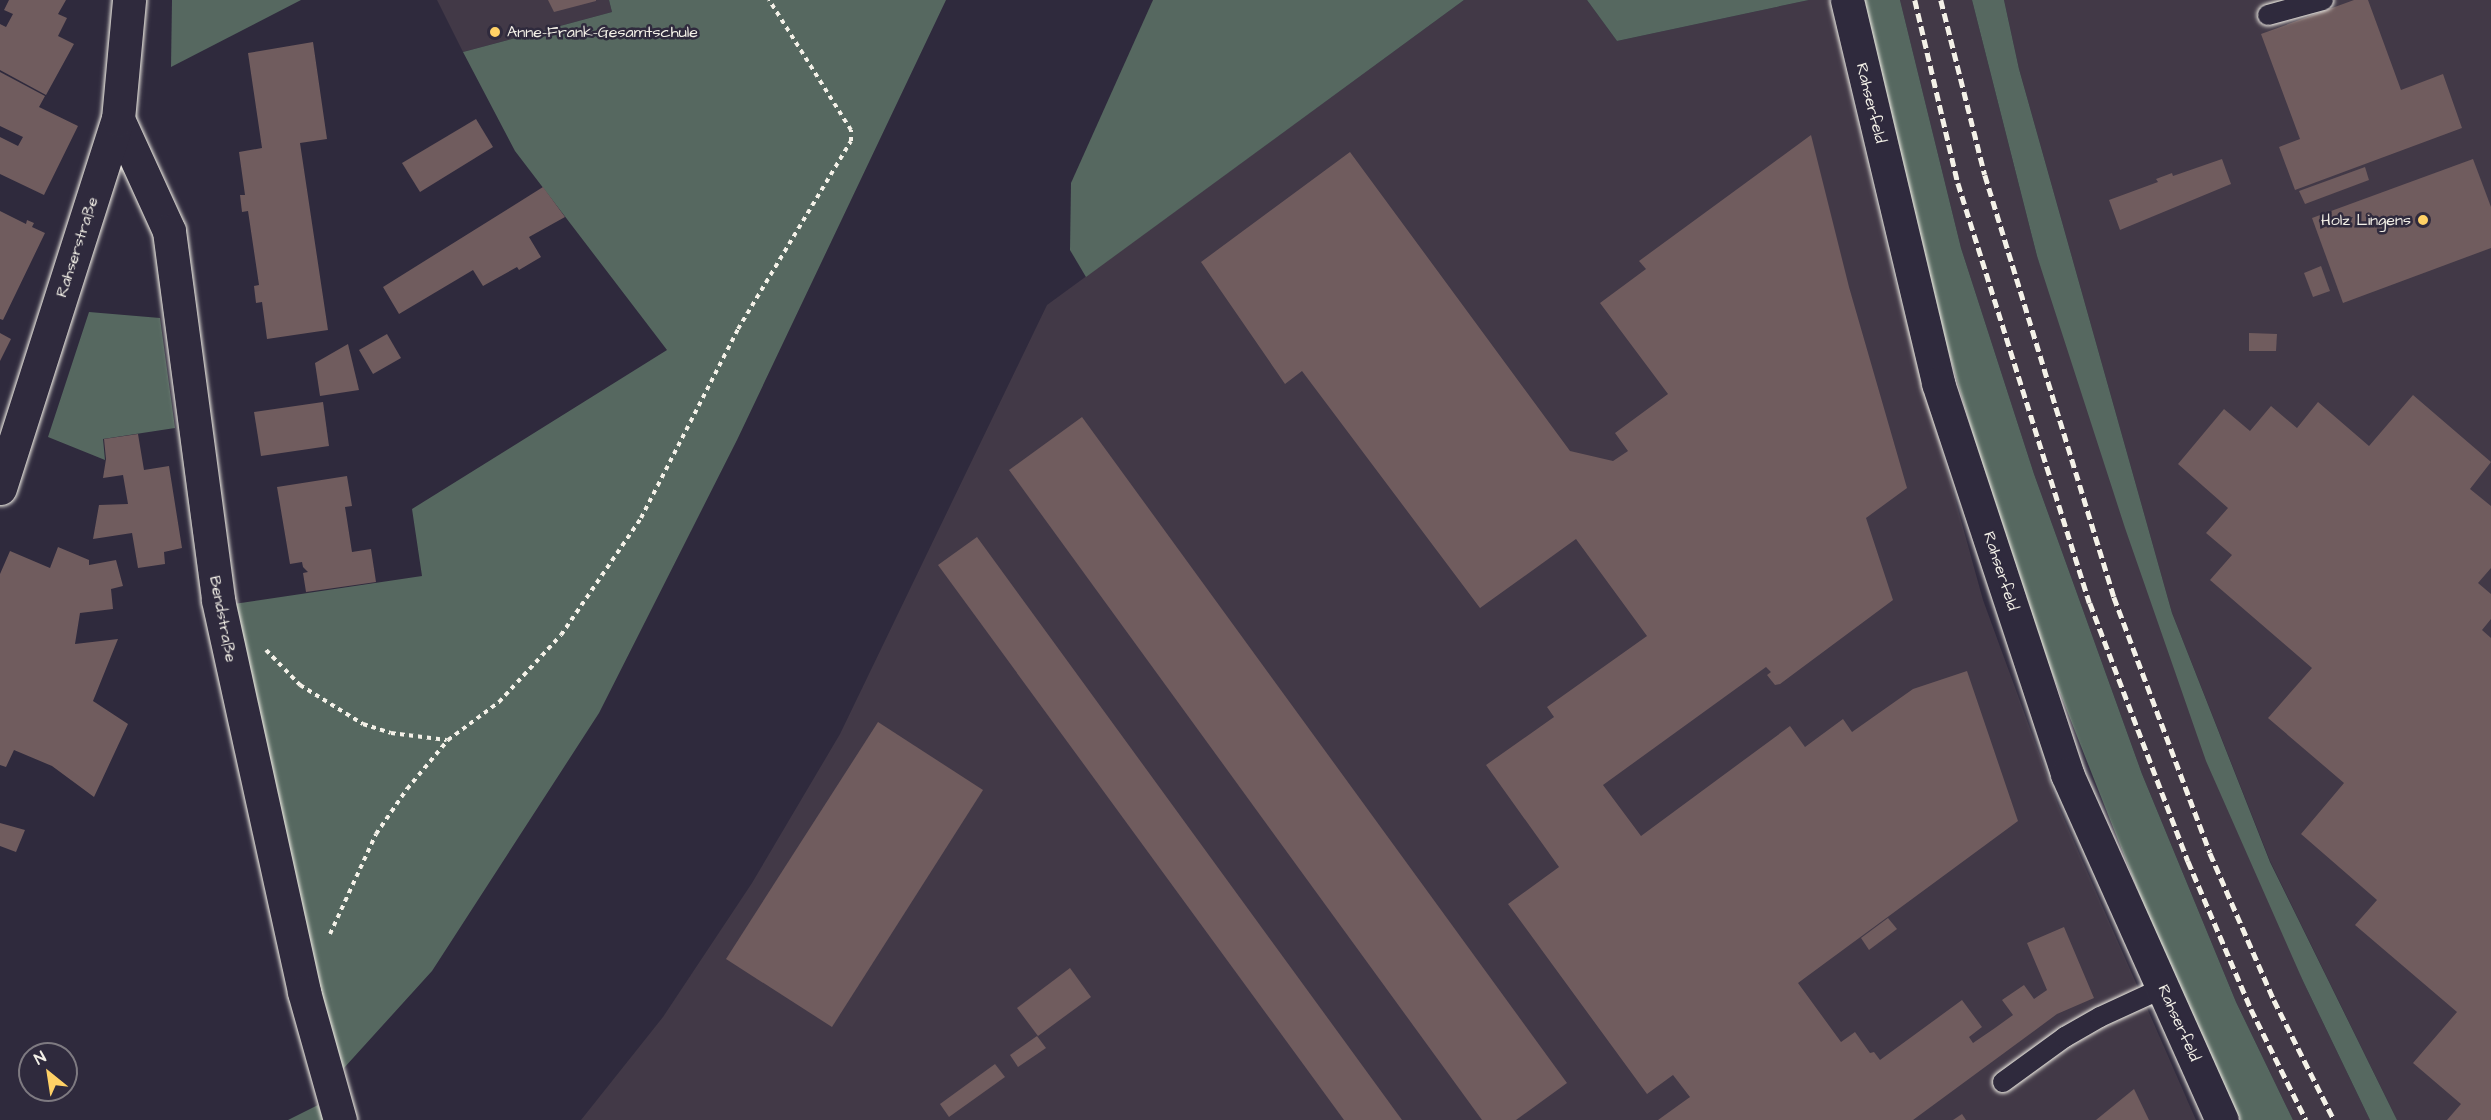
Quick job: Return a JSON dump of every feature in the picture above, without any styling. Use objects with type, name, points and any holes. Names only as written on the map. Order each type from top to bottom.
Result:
[{"type":"street","name":"Rahserstraße","points":[[0,488],[118,119],[129,0]]},
{"type":"street","name":"Rahserfeld","points":[[1847,0],[1938,382],[2067,774],[2222,1120]]},
{"type":"street","name":"Bendstraße","points":[[118,119],[169,231],[218,600],[304,992],[340,1120]]},
{"type":"lane","points":[[2268,15],[2322,0]]},
{"type":"lane","points":[[2002,1082],[2065,1037],[2100,1017],[2163,988]]},
{"type":"path","points":[[326,941],[376,834],[407,789],[448,740],[499,702],[561,635],[641,518],[738,329],[850,141],[851,130],[769,0]]},
{"type":"path","points":[[259,642],[300,685],[363,724],[390,733],[448,740]]},
{"type":"shaded area","name":"Anne-Frank-Gesamtschule","points":[[437,0],[609,0],[612,12],[463,52]]},
{"type":"shaded area","points":[[1464,0],[1587,0],[1617,41],[1809,0],[1829,0],[1895,281],[1983,600],[2058,805],[2196,1120],[581,1120],[663,1017],[752,883],[840,734],[1047,305]]},
{"type":"shaded area","points":[[1900,0],[1972,0],[2037,256],[2303,981],[2370,1120],[2293,1120],[2236,1002],[2142,774],[2034,474],[1961,248]]},
{"type":"shaded area","points":[[2004,0],[2491,0],[2491,1120],[2397,1120],[2270,861],[2172,613],[2019,69]]},
{"type":"green space","points":[[172,0],[301,0],[171,67]]},
{"type":"green space","points":[[609,0],[946,0],[737,440],[599,713],[432,971],[334,1079],[227,605],[422,576],[412,509],[667,350],[515,151],[463,52],[612,12]]},
{"type":"green space","points":[[1153,0],[1464,0],[1086,277],[1070,250],[1071,183]]},
{"type":"green space","points":[[1587,0],[1809,0],[1617,41]]},
{"type":"green space","points":[[1862,0],[1900,0],[1961,248],[2034,474],[2142,774],[2236,1002],[2293,1120],[2240,1120],[2150,921],[2017,584],[1923,265]]},
{"type":"green space","points":[[1972,0],[2004,0],[2019,69],[2172,613],[2270,862],[2397,1120],[2370,1120],[2303,981],[2206,761],[2125,528],[2037,256]]},
{"type":"green space","points":[[89,312],[160,318],[175,428],[103,439],[105,460],[48,437]]},
{"type":"green space","points":[[318,1105],[324,1120],[288,1120]]},
{"type":"building","points":[[9,0],[66,0],[58,14],[67,18],[58,36],[74,44],[46,95],[0,70],[0,24],[6,27],[13,14],[4,10]]},
{"type":"building","points":[[548,0],[596,0],[596,1],[554,12]]},
{"type":"building","points":[[2354,0],[2368,0],[2401,90],[2443,74],[2462,128],[2295,190],[2279,147],[2300,139],[2261,34]]},
{"type":"building","points":[[313,42],[327,139],[300,143],[328,330],[267,339],[262,302],[256,303],[254,286],[259,285],[248,211],[242,212],[240,195],[245,195],[239,152],[262,148],[248,53]]},
{"type":"building","points":[[0,72],[45,96],[39,107],[78,126],[44,195],[0,174],[0,137],[18,146],[23,137],[0,126]]},
{"type":"building","points":[[476,119],[493,147],[420,192],[402,163]]},
{"type":"building","points":[[1811,135],[1849,287],[1907,488],[1866,518],[1893,600],[1780,684],[1775,685],[1767,675],[1771,672],[1766,667],[1603,785],[1641,836],[1790,726],[1805,747],[1843,719],[1852,732],[1913,689],[1967,671],[2018,821],[1798,983],[1841,1042],[1855,1032],[1870,1053],[1874,1052],[1880,1060],[1962,1000],[1982,1027],[1969,1037],[1973,1043],[2013,1015],[2002,1000],[2024,985],[2034,999],[2047,990],[2027,943],[2064,927],[2094,998],[2057,1014],[1913,1120],[1658,1120],[1690,1097],[1673,1075],[1647,1094],[1508,904],[1559,867],[1486,765],[1554,717],[1547,707],[1647,636],[1576,539],[1480,608],[1302,371],[1285,384],[1201,262],[1350,152],[1570,451],[1613,461],[1628,451],[1615,433],[1668,394],[1600,303],[1646,269],[1639,261]]},
{"type":"building","points":[[2222,159],[2231,184],[2120,230],[2109,200],[2158,182],[2156,179],[2172,173],[2173,176]]},
{"type":"building","points":[[2473,159],[2491,207],[2491,248],[2343,303],[2312,218]]},
{"type":"building","points":[[2365,167],[2369,180],[2305,204],[2299,191]]},
{"type":"building","points":[[543,187],[565,217],[529,237],[541,257],[483,286],[473,270],[399,314],[383,287]]},
{"type":"building","points":[[0,211],[26,224],[27,220],[34,223],[32,227],[45,233],[3,320],[0,319]]},
{"type":"building","points":[[2321,266],[2330,291],[2313,297],[2304,273]]},
{"type":"building","points":[[0,333],[11,339],[0,361]]},
{"type":"building","points":[[2249,333],[2277,334],[2276,351],[2249,351]]},
{"type":"building","points":[[387,334],[401,358],[373,374],[359,350]]},
{"type":"building","points":[[348,344],[359,390],[320,396],[315,363]]},
{"type":"building","points":[[2413,395],[2491,462],[2470,489],[2491,506],[2491,568],[2478,583],[2491,594],[2491,619],[2482,630],[2491,638],[2491,1120],[2447,1120],[2461,1104],[2413,1063],[2457,1012],[2355,925],[2377,900],[2301,834],[2344,783],[2268,718],[2312,668],[2210,580],[2232,555],[2206,533],[2228,508],[2178,464],[2224,409],[2250,431],[2271,406],[2297,428],[2318,402],[2369,446]]},
{"type":"building","points":[[323,402],[329,446],[261,456],[254,412]]},
{"type":"building","points":[[1082,417],[1567,1083],[1516,1120],[1482,1120],[1009,470]]},
{"type":"building","points":[[138,434],[144,470],[169,466],[182,548],[164,552],[165,564],[138,568],[132,533],[93,539],[99,505],[128,504],[123,475],[103,478],[106,459],[104,439]]},
{"type":"building","points":[[347,476],[352,506],[345,507],[352,552],[371,549],[376,582],[306,592],[303,573],[308,572],[302,562],[290,564],[277,487]]},
{"type":"building","points":[[977,537],[1402,1120],[1344,1120],[938,565]]},
{"type":"building","points":[[58,547],[89,560],[89,565],[116,560],[123,586],[111,589],[113,609],[80,613],[75,644],[118,639],[93,701],[128,724],[94,797],[52,766],[14,750],[6,767],[0,765],[0,574],[10,551],[50,568]]},
{"type":"building","points":[[878,722],[983,790],[832,1027],[726,959]]},
{"type":"building","points":[[0,823],[25,830],[16,852],[0,846]]},
{"type":"building","points":[[1888,918],[1897,929],[1869,950],[1861,938]]},
{"type":"building","points":[[1070,968],[1091,997],[1038,1036],[1017,1008]]},
{"type":"building","points":[[1037,1036],[1046,1048],[1018,1067],[1010,1055]]},
{"type":"building","points":[[995,1064],[1005,1077],[949,1117],[940,1104]]},
{"type":"building","points":[[2134,1089],[2149,1120],[2096,1120]]},
{"type":"building","points":[[1962,1114],[1966,1120],[1953,1120]]},
{"type":"railway","points":[[1915,0],[1958,183],[2090,603],[2188,861],[2251,1009],[2306,1120]]},
{"type":"railway","points":[[1941,0],[1985,175],[2114,597],[2210,853],[2274,1000],[2334,1120]]},
{"type":"place","name":"Anne-Frank-Gesamtschule","points":[[495,32]]},
{"type":"place","name":"Holz Lingens","points":[[2423,220]]}]
